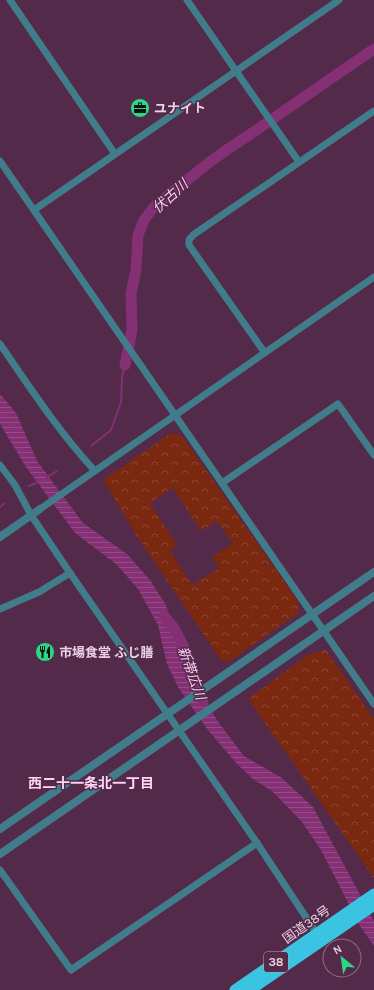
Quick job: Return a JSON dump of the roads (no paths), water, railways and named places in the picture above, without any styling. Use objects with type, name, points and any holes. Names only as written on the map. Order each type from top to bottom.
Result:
[{"type":"highway","name":"国道38号","points":[[329,931],[374,894]]},
{"type":"highway","name":"国道38号","points":[[235,990],[319,937],[374,905]]},
{"type":"highway","name":"国道38号","points":[[250,990],[319,937]]},
{"type":"street","points":[[10,0],[115,154]]},
{"type":"street","points":[[187,0],[299,162]]},
{"type":"street","points":[[34,210],[339,0]]},
{"type":"street","points":[[265,353],[189,245],[189,240],[193,235],[374,112]]},
{"type":"street","points":[[0,161],[374,704]]},
{"type":"street","points":[[0,537],[374,277]]},
{"type":"street","points":[[0,344],[57,426],[95,471]]},
{"type":"street","points":[[222,484],[338,404],[374,455]]},
{"type":"street","points":[[0,465],[15,485],[31,515],[70,573],[256,842],[319,937]]},
{"type":"street","points":[[0,829],[374,572]]},
{"type":"street","points":[[0,608],[39,592],[70,573]]},
{"type":"street","points":[[0,854],[374,596]]},
{"type":"street","points":[[0,870],[71,970],[256,842]]},
{"type":"waterway","name":"伏古川","points":[[125,365],[132,330],[131,293],[136,270],[138,235],[144,220],[154,207],[207,164],[374,49]]},
{"type":"waterway","name":"伏古川","points":[[91,446],[111,430],[121,402],[122,377],[125,365]]},
{"type":"waterway","name":"伏古川","points":[[46,478],[57,471]]},
{"type":"waterway","name":"伏古川","points":[[29,486],[38,482]]},
{"type":"waterway","name":"伏古川","points":[[0,507],[5,503]]},
{"type":"waterway","name":"新帯広川","points":[[164,616],[174,628],[184,648],[203,702]]},
{"type":"place","name":"ユナイト","points":[[140,108]]},
{"type":"place","name":"市場食堂 ふじ膳","points":[[45,652]]},
{"type":"district","name":"西二十一条北一丁目","points":[[91,783]]}]
